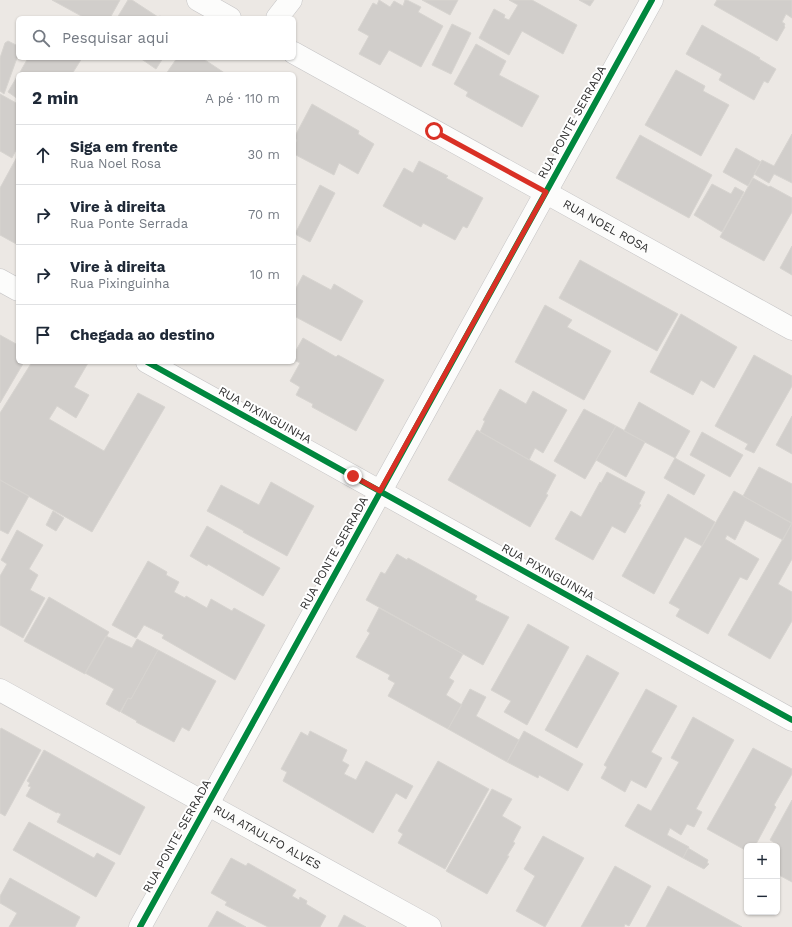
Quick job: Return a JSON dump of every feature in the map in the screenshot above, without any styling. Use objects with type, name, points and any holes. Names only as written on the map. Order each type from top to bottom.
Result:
[{"type":"street","points":[[198,0],[226,16]]},
{"type":"street","points":[[279,16],[291,0]]},
{"type":"street","name":"RUA PONTE SERRADA","points":[[140,927],[652,0]]},
{"type":"street","name":"RUA NOEL ROSA","points":[[296,54],[792,329]]},
{"type":"street","points":[[0,280],[16,289]]},
{"type":"street","name":"RUA PIXINGUINHA","points":[[151,364],[792,720]]},
{"type":"street","name":"RUA ATAULFO ALVES","points":[[0,690],[430,927]]},
{"type":"building","points":[[52,0],[120,0],[111,16],[81,16]]},
{"type":"building","points":[[128,0],[132,0],[156,16],[118,16]]},
{"type":"building","points":[[379,0],[390,7],[394,1],[403,6],[405,0],[407,0],[421,7],[418,12],[443,26],[421,67],[389,50],[380,65],[359,54],[369,36],[358,30],[373,3],[377,5]]},
{"type":"building","points":[[422,0],[458,0],[450,15]]},
{"type":"building","points":[[509,0],[532,0],[577,25],[563,54],[522,31],[509,55],[479,38],[494,9],[505,15],[504,18],[509,20],[518,5]]},
{"type":"building","points":[[579,0],[594,0],[590,6]]},
{"type":"building","points":[[717,0],[792,0],[792,18],[786,14],[782,22],[785,24],[785,27],[777,41],[714,5]]},
{"type":"building","points":[[452,24],[471,33],[451,74],[432,65]]},
{"type":"building","points":[[702,25],[760,58],[759,59],[776,69],[768,83],[764,81],[754,100],[719,80],[722,74],[686,54]]},
{"type":"building","points":[[8,41],[16,45],[16,60],[4,94],[0,91],[0,58],[5,43]]},
{"type":"building","points":[[476,44],[506,61],[499,75],[539,96],[522,127],[466,96],[468,92],[454,84]]},
{"type":"building","points":[[27,60],[81,60],[73,72],[20,72]]},
{"type":"building","points":[[143,60],[162,60],[156,69]]},
{"type":"building","points":[[176,60],[205,60],[223,72],[167,72]]},
{"type":"building","points":[[676,70],[705,86],[703,91],[729,105],[701,156],[645,125]]},
{"type":"building","points":[[16,78],[16,98],[8,92]]},
{"type":"building","points":[[0,94],[16,103],[16,150],[12,158],[0,151]]},
{"type":"building","points":[[312,104],[359,131],[358,134],[374,144],[358,174],[339,163],[334,175],[296,155],[296,134]]},
{"type":"building","points":[[792,134],[792,183],[774,174],[769,183],[754,174],[762,160],[774,166]]},
{"type":"building","points":[[640,135],[712,175],[689,218],[616,178]]},
{"type":"building","points":[[736,148],[761,162],[748,186],[723,172]]},
{"type":"building","points":[[16,159],[16,244],[0,235],[0,188]]},
{"type":"building","points":[[419,161],[448,176],[446,178],[483,198],[467,228],[463,226],[455,240],[423,223],[421,227],[383,206],[404,168],[413,173]]},
{"type":"building","points":[[753,178],[792,198],[792,212],[764,261],[720,237]]},
{"type":"building","points":[[712,184],[731,194],[735,187],[744,192],[722,232],[694,215]]},
{"type":"building","points":[[320,185],[335,193],[310,242],[296,235]]},
{"type":"building","points":[[792,246],[792,275],[780,268]]},
{"type":"building","points":[[580,260],[678,314],[657,351],[559,298]]},
{"type":"building","points":[[303,275],[331,290],[334,284],[363,301],[341,341],[296,317],[296,288]]},
{"type":"building","points":[[545,305],[572,320],[567,327],[611,351],[584,400],[515,362]]},
{"type":"building","points":[[681,314],[737,347],[714,388],[701,380],[693,395],[650,372]]},
{"type":"building","points":[[0,335],[16,344],[16,364],[23,364],[0,403]]},
{"type":"building","points":[[303,338],[336,357],[338,355],[384,380],[356,431],[312,407],[313,404],[296,395],[300,387],[290,381],[300,363],[296,361],[296,350]]},
{"type":"building","points":[[754,355],[792,376],[792,386],[754,453],[745,449],[748,444],[715,426]]},
{"type":"building","points":[[31,364],[87,364],[74,387],[89,395],[76,418],[57,406],[49,419],[104,451],[138,393],[165,407],[92,532],[0,480],[0,413]]},
{"type":"building","points":[[500,389],[526,404],[533,391],[567,410],[543,453],[535,448],[529,460],[480,432],[485,421],[483,420]]},
{"type":"building","points":[[639,402],[690,431],[675,458],[624,431]]},
{"type":"building","points":[[584,409],[616,426],[585,479],[554,461]]},
{"type":"building","points":[[792,416],[792,454],[776,445]]},
{"type":"building","points":[[616,426],[645,442],[626,477],[596,460]]},
{"type":"building","points":[[477,430],[556,475],[546,494],[548,495],[530,527],[448,480]]},
{"type":"building","points":[[702,432],[743,455],[730,477],[690,455]]},
{"type":"building","points":[[675,458],[705,475],[694,495],[664,478]]},
{"type":"building","points":[[759,467],[792,484],[791,523],[743,496]]},
{"type":"building","points":[[607,472],[645,492],[639,504],[641,505],[625,533],[612,526],[593,560],[555,539],[571,511],[581,517]]},
{"type":"building","points":[[0,480],[29,496],[8,534],[0,530]]},
{"type":"building","points":[[271,482],[314,506],[287,556],[207,511],[221,485],[259,505]]},
{"type":"building","points":[[734,491],[792,523],[783,540],[745,520],[735,540],[727,535],[725,539],[759,559],[747,580],[740,577],[708,634],[676,616],[680,609],[669,603]]},
{"type":"building","points":[[668,494],[715,522],[702,546],[685,537],[654,594],[622,576]]},
{"type":"building","points":[[53,511],[64,518],[56,531],[46,525]]},
{"type":"building","points":[[792,523],[792,559],[778,584],[792,592],[792,621],[770,659],[728,635]]},
{"type":"building","points":[[207,526],[280,568],[263,596],[208,564],[207,566],[190,556]]},
{"type":"building","points":[[17,530],[43,545],[29,569],[38,575],[30,590],[45,598],[23,638],[0,625],[0,576],[7,564],[1,560]]},
{"type":"building","points":[[397,554],[407,560],[408,558],[477,596],[475,600],[509,617],[483,665],[366,600],[381,572],[385,574]]},
{"type":"building","points":[[148,561],[167,572],[166,575],[179,582],[174,592],[185,598],[186,596],[207,608],[211,599],[232,611],[234,608],[265,625],[235,680],[162,638],[164,635],[144,625],[136,638],[112,625]]},
{"type":"building","points":[[49,597],[109,632],[85,674],[24,641]]},
{"type":"building","points":[[379,608],[463,654],[449,678],[454,681],[446,695],[462,705],[448,729],[388,696],[395,683],[388,679],[390,675],[356,657],[370,633],[367,631]]},
{"type":"building","points":[[528,624],[569,647],[527,725],[504,712],[511,701],[491,690]]},
{"type":"building","points":[[106,636],[132,648],[137,639],[158,650],[131,699],[128,698],[120,712],[106,704],[114,689],[85,673]]},
{"type":"building","points":[[158,650],[216,681],[189,731],[182,727],[174,742],[136,722],[137,721],[121,712],[128,698],[131,699]]},
{"type":"building","points":[[587,655],[619,673],[577,748],[545,730]]},
{"type":"building","points":[[470,689],[486,697],[476,716],[519,740],[507,762],[448,729]]},
{"type":"building","points":[[646,689],[677,706],[651,752],[662,758],[646,788],[631,780],[625,792],[601,778],[607,767],[604,765]]},
{"type":"building","points":[[693,717],[734,740],[696,809],[702,812],[694,827],[687,824],[681,835],[670,828],[667,835],[689,847],[683,858],[625,826],[638,804],[651,811],[679,762],[671,758]]},
{"type":"building","points":[[1,728],[41,750],[5,816],[0,813]]},
{"type":"building","points":[[310,731],[347,750],[342,761],[349,765],[344,774],[356,780],[366,761],[413,786],[406,799],[396,793],[373,833],[283,781],[287,772],[281,769],[301,732],[308,736]]},
{"type":"building","points":[[524,731],[583,764],[568,791],[539,775],[538,778],[507,762]]},
{"type":"building","points":[[753,748],[792,769],[792,774],[774,805],[776,807],[757,843],[744,843],[744,849],[707,829]]},
{"type":"building","points":[[44,750],[145,807],[120,855],[57,822],[61,814],[26,796],[31,787],[28,786],[30,783],[27,781]]},
{"type":"building","points":[[438,761],[489,789],[445,869],[398,843],[403,834],[398,831]]},
{"type":"building","points":[[492,789],[512,799],[502,816],[521,827],[513,842],[515,843],[507,856],[509,856],[487,894],[446,871]]},
{"type":"building","points":[[792,800],[792,882],[780,876],[780,843],[775,843],[770,840]]},
{"type":"building","points":[[29,822],[94,858],[97,853],[115,863],[96,897],[13,850]]},
{"type":"building","points":[[543,836],[584,858],[545,927],[516,911],[535,876],[524,869]]},
{"type":"building","points":[[688,848],[708,860],[707,863],[709,864],[704,869],[683,858]]},
{"type":"building","points":[[231,858],[246,866],[248,863],[296,890],[292,896],[299,900],[300,897],[307,901],[306,904],[326,916],[320,927],[268,927],[225,905],[227,902],[211,893]]},
{"type":"building","points":[[615,866],[651,886],[629,926],[625,924],[624,927],[581,927]]},
{"type":"building","points":[[10,878],[80,917],[75,927],[9,927],[17,913],[0,903],[0,896]]},
{"type":"building","points":[[668,886],[742,927],[646,927]]},
{"type":"building","points":[[217,911],[246,927],[208,927]]},
{"type":"building","points":[[344,915],[366,927],[338,927]]},
{"type":"cycle path","points":[[140,927],[652,0]]},
{"type":"cycle path","points":[[151,364],[792,720]]},
{"type":"route","points":[[353,476],[380,491],[546,192],[434,131]]}]
